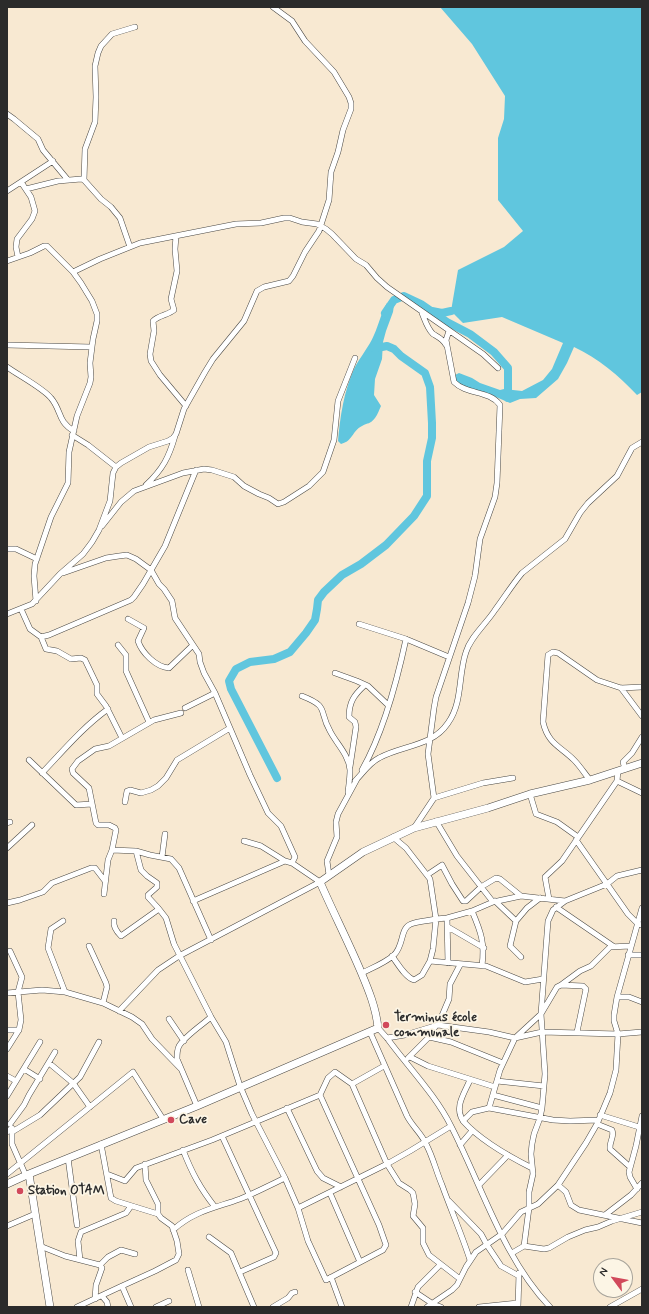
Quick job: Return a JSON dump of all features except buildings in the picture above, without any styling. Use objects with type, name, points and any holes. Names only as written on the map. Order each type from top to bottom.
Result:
[{"type":"street","points":[[144,487],[167,460],[186,406],[213,360],[244,321],[257,291],[264,287],[289,281],[293,276],[305,252],[316,237],[329,200],[331,172],[350,109],[351,103],[349,96],[334,72],[305,41],[292,21],[273,7]]},
{"type":"street","points":[[84,180],[85,149],[95,122],[95,66],[98,53],[101,46],[112,34],[134,27]]},
{"type":"street","points":[[7,114],[38,139],[43,150],[68,180]]},
{"type":"street","points":[[7,191],[53,161]]},
{"type":"street","points":[[26,189],[53,182],[84,180],[101,199],[111,206],[120,218],[130,247]]},
{"type":"street","points":[[18,257],[16,247],[17,239],[32,219],[35,211],[26,189],[21,182]]},
{"type":"street","points":[[73,272],[94,261],[140,243],[236,224],[261,223],[290,218],[321,226],[332,234],[356,259],[366,265],[381,283],[483,354],[498,368]]},
{"type":"street","points":[[176,236],[175,249],[177,271],[171,299],[174,310],[156,318],[153,321],[154,331],[150,354],[153,365],[186,406]]},
{"type":"street","points":[[7,261],[46,245],[73,272],[92,301],[97,314],[91,347],[90,383],[73,433],[68,459],[68,483],[51,517],[37,559],[34,576],[36,601]]},
{"type":"street","points":[[422,313],[428,328],[444,341],[447,346]]},
{"type":"street","points":[[434,798],[428,754],[436,697],[468,603],[475,576],[480,539],[495,497],[500,405],[491,397],[464,389],[454,382],[446,340],[448,331]]},
{"type":"street","points":[[7,345],[91,347]]},
{"type":"street","points":[[7,614],[36,601],[60,574],[83,554],[99,530],[124,499],[144,487],[196,470],[208,469],[234,477],[244,486],[278,504],[284,502],[309,486],[323,472],[331,453],[334,440],[338,401],[355,358]]},
{"type":"street","points":[[7,367],[50,397],[64,425],[116,467]]},
{"type":"street","points":[[99,530],[110,501],[113,473],[116,467],[120,463],[149,447],[168,441],[176,434]]},
{"type":"street","points":[[355,781],[371,763],[378,758],[388,753],[430,740],[441,732],[456,707],[463,662],[466,651],[472,640],[522,573],[564,539],[588,503],[617,476],[632,448],[642,442]]},
{"type":"street","points":[[41,637],[131,600],[143,584],[168,539],[196,470]]},
{"type":"street","points":[[7,550],[16,549],[37,559]]},
{"type":"street","points":[[60,574],[106,558],[119,556],[127,556],[136,559],[151,570],[159,584],[172,601],[175,618],[199,654],[204,673],[215,693],[247,769],[268,813],[281,826],[295,857],[292,863]]},
{"type":"street","points":[[21,609],[30,629],[41,637],[46,649],[57,651],[71,660],[81,658],[85,660],[97,685],[97,694],[108,709],[122,738]]},
{"type":"street","points":[[128,619],[144,628],[138,641],[152,660],[165,668],[169,668],[193,645]]},
{"type":"street","points":[[359,624],[406,639],[449,657]]},
{"type":"street","points":[[329,876],[327,861],[337,837],[337,818],[374,746],[400,668],[406,639]]},
{"type":"street","points":[[118,645],[126,655],[126,671],[150,722]]},
{"type":"street","points":[[590,780],[573,760],[556,745],[545,732],[543,722],[548,655],[553,652],[597,680],[621,688],[642,687]]},
{"type":"street","points":[[335,673],[365,684],[388,705]]},
{"type":"street","points":[[348,795],[356,727],[355,722],[348,717],[350,702],[353,696],[365,684]]},
{"type":"street","points":[[621,688],[642,716]]},
{"type":"street","points":[[104,894],[108,860],[116,834],[115,828],[109,825],[98,825],[96,823],[89,788],[73,773],[72,769],[78,761],[95,749],[110,746],[150,722],[157,719],[166,718],[183,711],[215,693]]},
{"type":"street","points":[[302,696],[316,702],[321,707],[329,730],[344,752],[350,768]]},
{"type":"street","points":[[42,773],[81,732],[108,709]]},
{"type":"street","points":[[125,802],[127,791],[130,790],[141,793],[158,786],[166,778],[177,760],[230,728]]},
{"type":"street","points":[[549,899],[545,877],[562,861],[617,781],[622,770],[623,762],[632,753],[642,737]]},
{"type":"street","points":[[29,760],[76,805],[92,804]]},
{"type":"street","points":[[119,1011],[158,970],[179,956],[320,882],[363,852],[393,837],[436,821],[488,808],[530,794],[590,780],[642,763]]},
{"type":"street","points":[[414,828],[434,798],[483,783],[513,778]]},
{"type":"street","points":[[617,781],[642,793]]},
{"type":"street","points":[[530,794],[536,814],[557,822],[577,839],[628,914],[640,925]]},
{"type":"street","points":[[436,821],[457,856],[481,887],[494,902],[516,921]]},
{"type":"street","points":[[7,848],[32,825]]},
{"type":"street","points":[[162,857],[165,834]]},
{"type":"street","points":[[392,956],[411,979],[414,980],[422,975],[430,962],[436,919],[432,883],[406,848],[393,837]]},
{"type":"street","points":[[244,841],[261,846],[285,861],[292,863],[320,882],[362,973],[372,999],[378,1028],[441,1108],[519,1268],[530,1284],[550,1307]]},
{"type":"street","points":[[112,850],[136,851],[150,856],[171,859],[175,863],[210,940]]},
{"type":"street","points":[[136,851],[142,870],[147,876],[157,883],[156,887],[148,895],[148,897],[167,920],[179,956],[228,1048],[240,1086],[255,1121],[285,1178],[298,1208],[308,1241],[326,1280],[383,1250],[386,1243],[320,1095]]},
{"type":"street","points":[[193,901],[285,861]]},
{"type":"street","points":[[427,875],[442,865],[463,901],[466,901],[481,887],[498,878],[521,896]]},
{"type":"street","points":[[7,903],[43,892],[52,883],[91,868],[95,868],[106,881]]},
{"type":"street","points":[[524,1246],[529,1208],[529,1192],[533,1174],[531,1154],[532,1144],[542,1108],[545,1074],[541,1014],[548,920],[550,914],[556,907],[565,901],[607,884],[617,876],[642,870]]},
{"type":"street","points":[[362,973],[392,956],[402,943],[403,933],[407,926],[411,924],[447,918],[472,911],[494,902],[521,896],[565,901]]},
{"type":"street","points":[[520,958],[510,946],[516,921],[527,908],[540,898]]},
{"type":"street","points":[[556,907],[613,946]]},
{"type":"street","points":[[427,1307],[457,1285],[462,1273],[476,1252],[502,1234],[516,1216],[542,1200],[558,1185],[586,1143],[599,1120],[610,1093],[616,1070],[618,1034],[614,1022],[617,997],[630,946],[640,925],[642,908]]},
{"type":"street","points":[[114,921],[113,925],[121,936],[159,909]]},
{"type":"street","points":[[472,911],[480,931],[484,948],[482,966]]},
{"type":"street","points":[[447,918],[448,963]]},
{"type":"street","points":[[64,921],[51,929],[48,948],[64,992]]},
{"type":"street","points":[[448,928],[484,948]]},
{"type":"street","points":[[89,946],[107,987],[103,1003]]},
{"type":"street","points":[[489,1108],[503,1063],[514,1038],[541,1014],[554,990],[580,970],[591,966],[604,952],[613,946],[630,946]]},
{"type":"street","points":[[7,1049],[19,1030],[21,1020],[18,992],[22,977],[10,951]]},
{"type":"street","points":[[628,955],[642,956]]},
{"type":"street","points":[[430,962],[489,967],[525,982],[543,980]]},
{"type":"street","points":[[404,1062],[429,1037],[437,1026],[449,998],[450,984],[460,965]]},
{"type":"street","points":[[561,985],[583,986],[586,989],[577,1032]]},
{"type":"street","points":[[7,993],[42,990],[64,992],[103,1003],[132,1017],[142,1024],[152,1039],[181,1069]]},
{"type":"street","points":[[617,997],[630,998],[642,1002]]},
{"type":"street","points":[[197,1106],[177,1059],[177,1052],[179,1046],[211,1017]]},
{"type":"street","points":[[169,1019],[184,1041]]},
{"type":"street","points":[[387,1038],[405,1035],[437,1026],[489,1032],[514,1038],[542,1032],[618,1034],[642,1032]]},
{"type":"street","points":[[7,1184],[101,1144],[197,1106],[240,1086],[378,1028]]},
{"type":"street","points":[[7,1030],[19,1030]]},
{"type":"street","points":[[370,1032],[384,1066],[411,1123],[426,1142],[462,1234],[470,1260]]},
{"type":"street","points":[[429,1037],[451,1042],[503,1063]]},
{"type":"street","points":[[7,1096],[40,1042]]},
{"type":"street","points":[[10,1127],[40,1115],[73,1083],[85,1069],[99,1042]]},
{"type":"street","points":[[50,1307],[27,1175],[20,1164],[12,1144],[10,1127],[55,1052]]},
{"type":"street","points":[[410,1057],[428,1066],[495,1087]]},
{"type":"street","points":[[49,1063],[73,1083],[90,1107]]},
{"type":"street","points":[[352,1084],[384,1066]]},
{"type":"street","points":[[24,1069],[40,1079]]},
{"type":"street","points":[[7,1174],[133,1072],[163,1119]]},
{"type":"street","points":[[107,1174],[125,1182],[134,1169],[145,1164],[222,1136],[320,1095],[328,1078],[335,1072],[352,1084],[387,1164],[399,1183],[413,1193],[415,1204],[413,1216],[423,1228],[423,1243],[429,1255],[460,1279]]},
{"type":"street","points":[[7,1076],[16,1081]]},
{"type":"street","points":[[470,1080],[460,1105],[459,1115],[463,1122],[472,1132],[508,1155],[532,1168]]},
{"type":"street","points":[[497,1082],[544,1086]]},
{"type":"street","points":[[493,1095],[542,1108]]},
{"type":"street","points":[[287,1108],[317,1171],[323,1178],[341,1187]]},
{"type":"street","points":[[463,1122],[472,1112],[489,1108],[540,1118],[570,1121],[599,1120],[639,1127]]},
{"type":"street","points":[[637,1189],[629,1174],[629,1166],[640,1140],[639,1127],[642,1116]]},
{"type":"street","points":[[599,1120],[612,1130],[614,1134],[610,1149],[629,1166]]},
{"type":"street","points":[[298,1208],[387,1164],[451,1126]]},
{"type":"street","points":[[460,1145],[472,1132]]},
{"type":"street","points":[[222,1136],[276,1253],[274,1257],[240,1272]]},
{"type":"street","points":[[77,1307],[155,1271],[176,1260],[179,1254],[179,1247],[170,1224],[158,1214],[116,1201],[111,1198],[101,1144]]},
{"type":"street","points":[[182,1150],[198,1185],[215,1207]]},
{"type":"street","points":[[479,1185],[508,1155]]},
{"type":"street","points":[[68,1158],[77,1225]]},
{"type":"street","points":[[145,1164],[146,1180],[158,1204],[158,1214]]},
{"type":"street","points":[[173,1230],[188,1217],[250,1195],[285,1178]]},
{"type":"street","points":[[605,1215],[631,1195],[642,1183]]},
{"type":"street","points":[[558,1185],[566,1192],[571,1205],[579,1210],[642,1223]]},
{"type":"street","points":[[330,1193],[360,1262]]},
{"type":"street","points":[[447,1198],[482,1234],[487,1245],[501,1266],[519,1276]]},
{"type":"street","points":[[80,1260],[78,1241],[81,1232],[126,1213],[131,1206]]},
{"type":"street","points":[[512,1253],[524,1246],[544,1249],[549,1248],[577,1233],[642,1212]]},
{"type":"street","points":[[7,1226],[35,1214]]},
{"type":"street","points":[[209,1237],[231,1253],[254,1307]]},
{"type":"street","points":[[40,1246],[65,1256],[100,1264]]},
{"type":"street","points":[[100,1264],[108,1257],[121,1250],[135,1254]]},
{"type":"street","points":[[95,1299],[96,1284],[102,1268],[100,1264]]},
{"type":"street","points":[[411,1307],[415,1292],[440,1265]]},
{"type":"street","points":[[479,1307],[518,1305],[519,1268]]},
{"type":"street","points":[[188,1270],[200,1307]]},
{"type":"street","points":[[331,1277],[342,1307]]},
{"type":"street","points":[[122,1286],[132,1307]]},
{"type":"street","points":[[610,1307],[642,1289]]},
{"type":"street","points":[[273,1307],[295,1292]]},
{"type":"street","points":[[415,1292],[433,1304],[441,1307]]},
{"type":"street","points":[[102,1296],[107,1302],[108,1307]]},
{"type":"street","points":[[156,1307],[169,1301]]},
{"type":"water","points":[[440,7],[642,7],[642,392],[637,395],[608,368],[583,351],[574,347],[558,379],[536,398],[520,399],[510,403],[489,394],[458,385],[454,379],[455,375],[459,373],[500,390],[522,391],[543,380],[552,369],[563,343],[502,317],[463,323],[451,311],[458,270],[504,247],[523,231],[498,200],[498,138],[504,119],[505,96],[472,44]]},
{"type":"water","points":[[387,303],[394,305],[383,342],[382,359],[375,379],[374,395],[381,406],[377,415],[370,423],[356,430],[348,441],[341,444],[338,441],[341,413],[348,386],[354,369],[376,331]]},
{"type":"waterway","points":[[385,313],[394,300],[404,296],[421,304],[447,322],[470,334],[494,352],[508,368],[508,398]]},
{"type":"waterway","points":[[432,311],[442,313],[451,311]]},
{"type":"waterway","points":[[277,778],[231,689],[229,681],[236,669],[250,662],[274,659],[290,652],[315,620],[318,600],[324,592],[342,575],[361,564],[386,545],[414,516],[427,496],[427,461],[432,438],[432,423],[430,387],[425,373],[401,356],[394,349],[387,346],[373,348]]},
{"type":"place","name":"Terminus école communale","points":[[386,1025]]},
{"type":"place","name":"Cave","points":[[171,1120]]},
{"type":"place","name":"Station OTAM","points":[[20,1191]]}]
